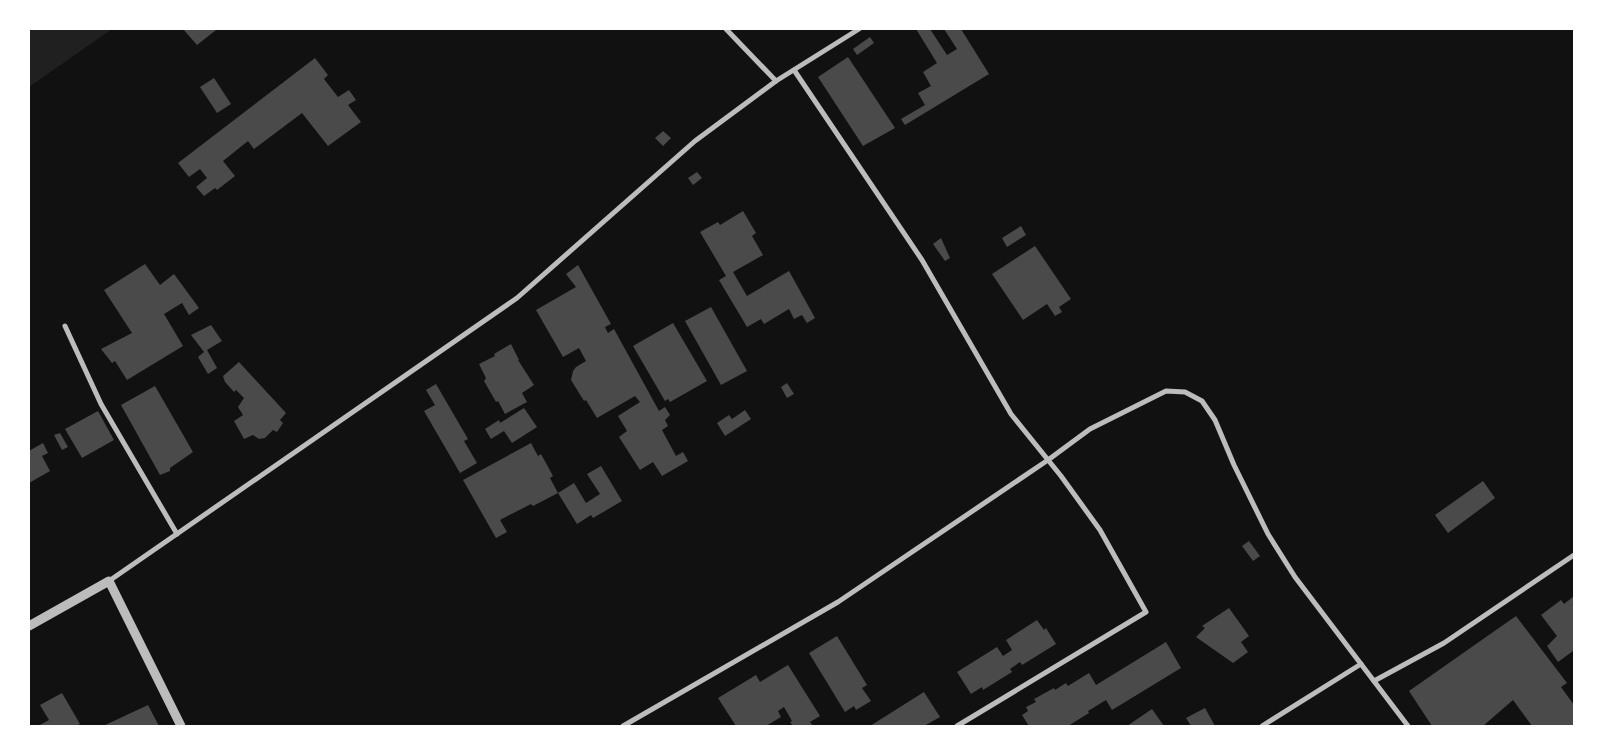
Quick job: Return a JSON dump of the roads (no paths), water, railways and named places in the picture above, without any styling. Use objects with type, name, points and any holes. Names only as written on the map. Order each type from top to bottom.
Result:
[{"type":"street","points":[[726,29],[776,81]]},
{"type":"street","points":[[29,626],[110,581],[517,298],[695,142],[776,81],[859,29]]},
{"type":"street","points":[[794,70],[922,260],[1011,414],[1100,530],[1146,612],[957,726]]},
{"type":"street","points":[[65,326],[101,404],[177,534]]},
{"type":"street","points":[[623,726],[838,602],[1048,460],[1090,429],[1166,391],[1185,392],[1202,401],[1215,420],[1234,465],[1272,541],[1295,577],[1408,726]]},
{"type":"street","points":[[1374,681],[1444,643],[1574,555]]},
{"type":"street","points":[[110,581],[181,726]]},
{"type":"street","points":[[1262,726],[1361,664]]}]
